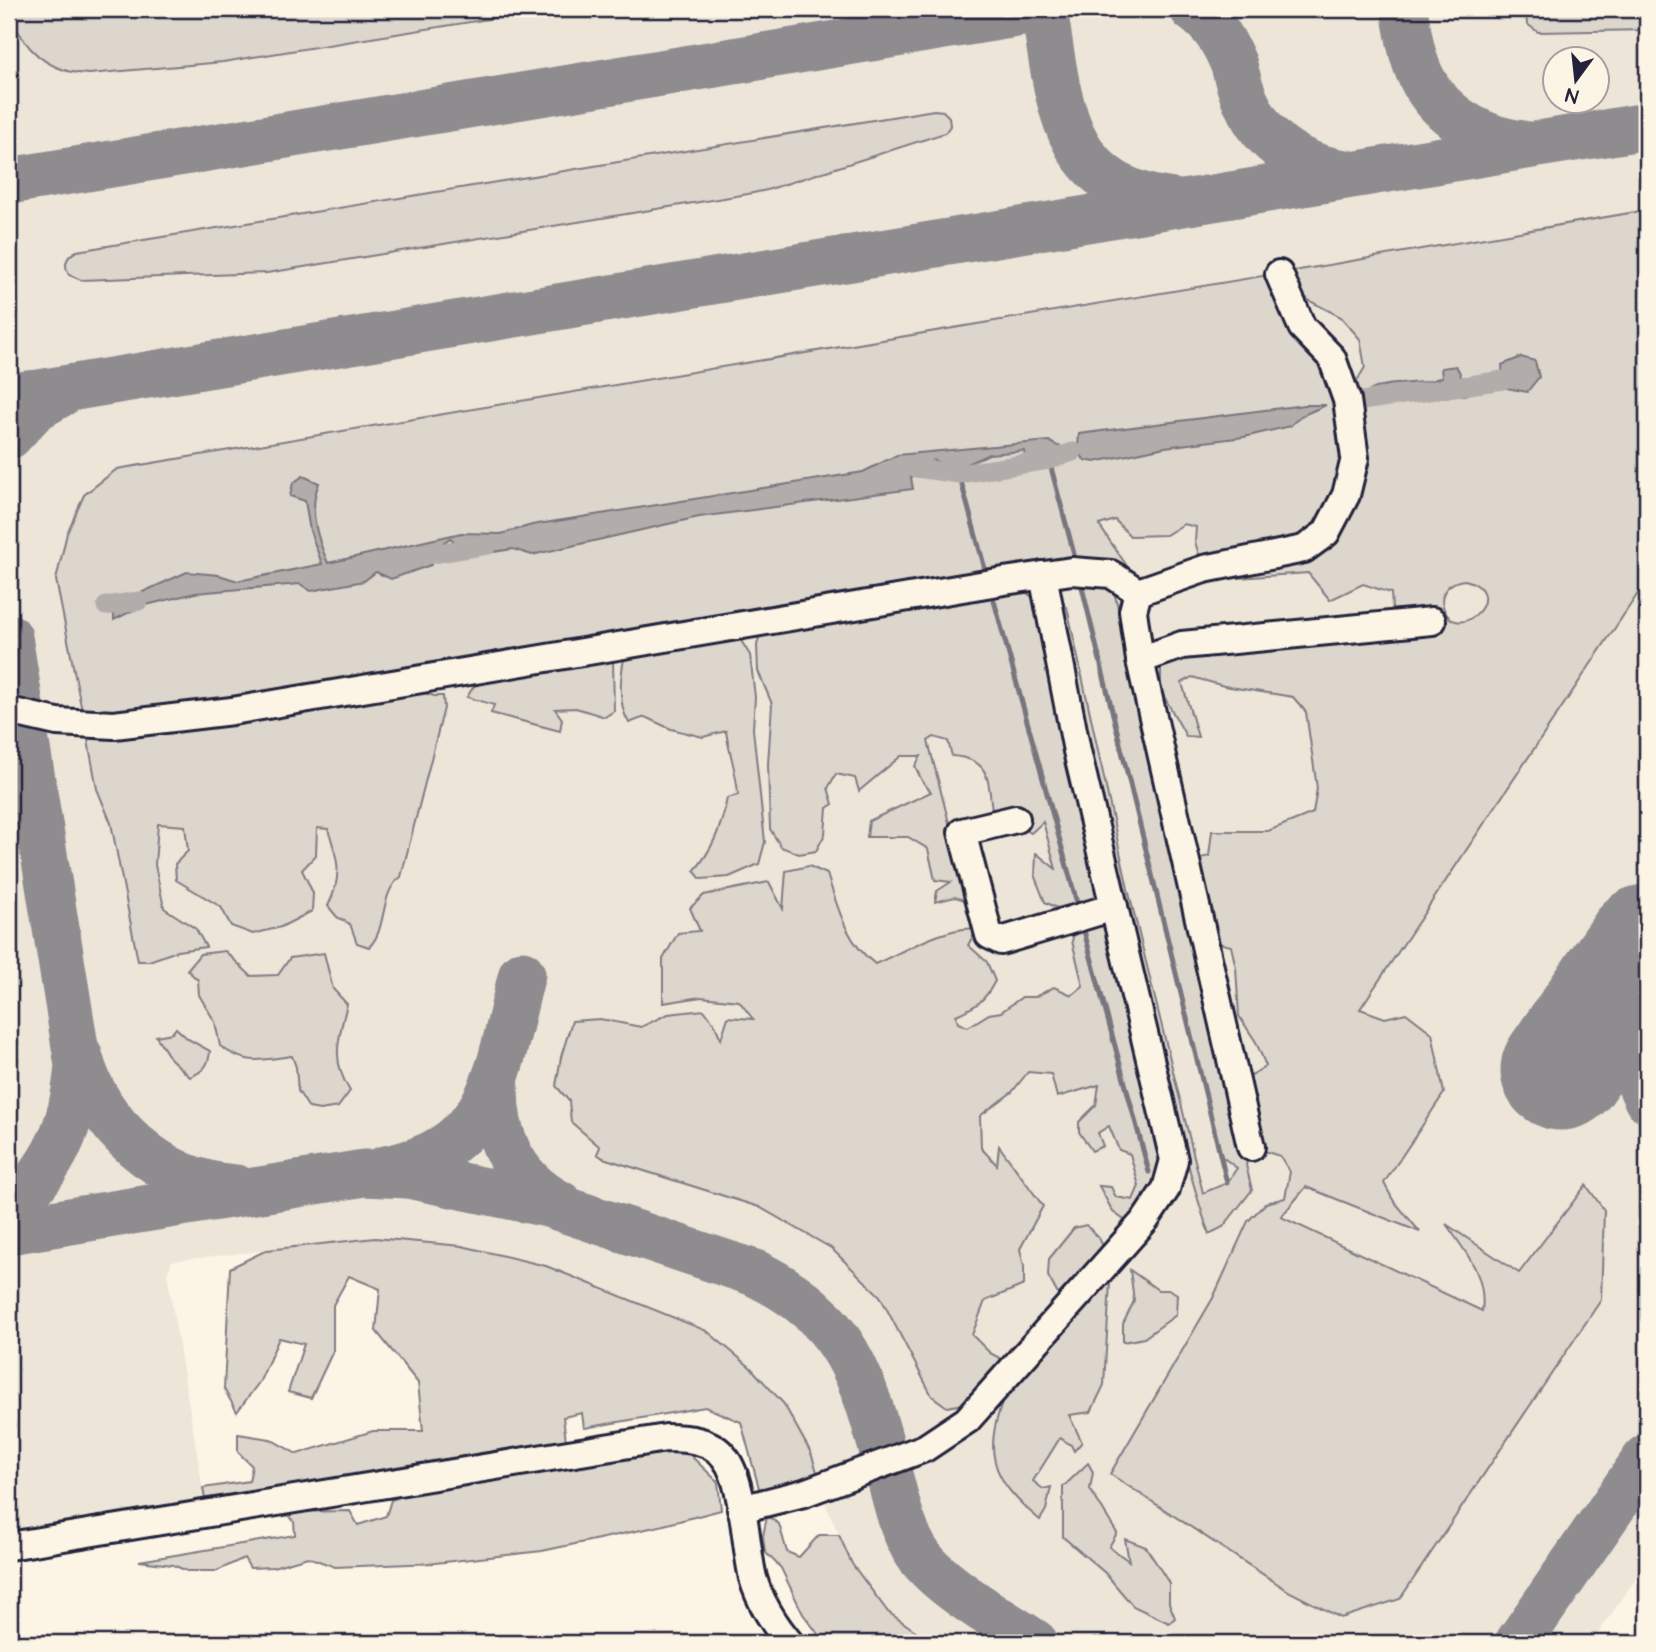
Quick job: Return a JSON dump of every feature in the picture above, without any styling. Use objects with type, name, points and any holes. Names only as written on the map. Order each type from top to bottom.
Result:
[{"type":"lane","points":[[1138,592],[1204,569],[1304,549],[1326,533],[1346,495],[1355,458],[1347,400],[1332,358],[1302,327],[1279,274]]},
{"type":"lane","points":[[9,711],[57,722],[114,725],[232,711],[1072,571],[1111,573],[1138,592]]},
{"type":"lane","points":[[741,1509],[804,1493],[925,1448],[967,1420],[1146,1219],[1167,1189],[1174,1160],[1077,751],[1043,575]]},
{"type":"lane","points":[[1138,592],[1133,611],[1140,660],[1251,1147]]},
{"type":"lane","points":[[1140,660],[1182,645],[1432,621]]},
{"type":"lane","points":[[1016,819],[962,832],[989,935],[1001,941],[1114,907]]},
{"type":"lane","points":[[9,1546],[666,1438],[682,1438],[715,1448],[726,1458],[733,1473],[754,1581],[767,1609],[790,1643]]},
{"type":"shaded area","points":[[9,9],[1647,9],[1647,1563],[1591,1643],[933,1643],[888,1612],[852,1564],[828,1510],[811,1453],[784,1404],[750,1367],[707,1331],[546,1266],[462,1246],[375,1238],[172,1261],[167,1274],[209,1526],[9,1559]]},
{"type":"shaded area","points":[[9,9],[550,9],[223,62],[89,74],[66,70],[46,62],[23,39]]},
{"type":"shaded area","points":[[1529,9],[1647,9],[1647,30],[1538,32],[1527,24],[1526,14]]},
{"type":"shaded area","points":[[934,110],[943,111],[949,117],[950,126],[945,133],[748,194],[267,273],[81,280],[69,275],[66,268],[68,258],[77,251]]},
{"type":"shaded area","points":[[1647,210],[1647,580],[1360,1009],[1385,1018],[1406,1013],[1432,1033],[1444,1093],[1384,1183],[1393,1200],[1420,1232],[1306,1187],[1281,1217],[1482,1311],[1483,1298],[1478,1275],[1446,1224],[1519,1273],[1586,1185],[1604,1210],[1601,1300],[1400,1599],[1341,1618],[1290,1592],[1110,1474],[1213,1298],[1248,1221],[1266,1203],[1285,1198],[1290,1172],[1280,1156],[1251,1147],[1246,1165],[1252,1190],[1223,1227],[1209,1234],[1194,1187],[1131,935],[1061,608],[1067,607],[1128,889],[1203,1193],[1227,1183],[1237,1168],[1221,1156],[1082,587],[1113,587],[1232,1087],[1266,1066],[1256,1042],[1239,1016],[1236,968],[1231,946],[1214,942],[1194,860],[1209,856],[1212,831],[1268,831],[1313,813],[1317,788],[1306,712],[1293,697],[1224,686],[1192,677],[1182,683],[1198,737],[1186,736],[1161,691],[1161,666],[1195,654],[1393,624],[1391,593],[1363,584],[1330,600],[1308,573],[1224,579],[1243,571],[1351,508],[1354,386],[1365,367],[1360,339],[1341,317],[1308,300],[1288,272]],"holes":[[[1465,580],[1479,587],[1484,595],[1483,605],[1477,614],[1468,620],[1458,621],[1449,617],[1442,601],[1447,588],[1455,582]]]},
{"type":"shaded area","points":[[1268,275],[1322,360],[1343,425],[1342,468],[1332,498],[1317,525],[1291,545],[1200,558],[1195,542],[1196,527],[1184,524],[1166,535],[1130,536],[1115,520],[1099,525],[1127,566],[1104,564],[175,710],[83,716],[56,580],[67,533],[84,495],[117,469]]},
{"type":"shaded area","points":[[1521,357],[1535,361],[1539,377],[1527,392],[1491,385],[1465,395],[1435,396],[1428,391],[1409,391],[1391,397],[1371,399],[1368,392],[1386,385],[1433,380],[1442,377],[1441,368],[1456,366],[1466,391],[1503,380],[1502,365]]},
{"type":"shaded area","points":[[1304,405],[1326,405],[1301,416],[1290,426],[1244,437],[1165,447],[1095,462],[1084,460],[1079,451],[1034,461],[1025,457],[1024,451],[989,454],[962,466],[959,474],[934,460],[909,467],[913,489],[699,517],[532,555],[513,549],[466,556],[465,550],[450,538],[433,550],[431,565],[391,579],[376,572],[364,581],[311,591],[300,584],[195,593],[142,606],[114,620],[114,605],[187,572],[219,575],[238,581],[322,564],[310,531],[305,501],[290,496],[293,483],[303,476],[319,483],[314,503],[315,523],[328,563],[461,533],[501,534],[532,525],[863,472],[897,455],[1049,441],[1070,447],[1078,446],[1079,434]]},
{"type":"shaded area","points":[[1010,588],[1026,592],[1033,598],[1099,890],[1096,899],[1057,908],[1045,902],[1035,877],[1036,853],[1056,869],[1043,822],[1031,833],[1024,829],[1019,809],[1012,806],[992,811],[985,772],[974,761],[952,756],[948,741],[934,737],[928,741],[969,901],[955,897],[935,902],[937,891],[951,882],[935,880],[928,849],[908,837],[867,837],[869,821],[931,792],[915,766],[921,756],[901,756],[859,791],[855,778],[836,774],[828,788],[833,804],[827,808],[825,834],[816,851],[799,854],[781,847],[770,829],[768,764],[772,704],[758,671],[757,645],[761,632]]},
{"type":"shaded area","points":[[727,638],[740,639],[750,655],[755,697],[753,729],[765,842],[759,864],[729,877],[701,879],[694,871],[716,837],[727,798],[738,795],[726,731],[703,737],[671,729],[645,717],[629,723],[622,700],[622,675],[624,659],[636,652]]},
{"type":"shaded area","points":[[613,658],[614,711],[605,717],[576,708],[555,709],[562,719],[560,731],[491,713],[494,705],[467,697],[474,686],[501,676]]},
{"type":"shaded area","points":[[416,690],[443,696],[444,708],[401,877],[389,892],[379,931],[369,947],[357,943],[350,924],[337,917],[328,906],[336,886],[337,868],[328,829],[317,828],[316,855],[302,870],[313,893],[312,911],[281,927],[253,934],[231,926],[221,907],[176,880],[175,864],[188,851],[185,826],[158,824],[155,865],[164,908],[196,929],[206,947],[177,951],[149,961],[138,961],[111,823],[97,789],[87,735]]},
{"type":"shaded area","points":[[809,866],[827,874],[839,912],[850,935],[875,964],[939,935],[977,929],[968,945],[987,962],[995,981],[979,1002],[956,1015],[958,1023],[968,1027],[989,1014],[1001,1012],[1022,997],[1035,997],[1054,987],[1072,995],[1083,986],[1072,941],[1076,927],[1101,921],[1109,935],[1159,1152],[1159,1185],[1130,1224],[1113,1212],[1099,1186],[1111,1187],[1116,1197],[1133,1200],[1139,1186],[1130,1154],[1119,1150],[1109,1126],[1098,1133],[1103,1146],[1092,1151],[1079,1132],[1079,1122],[1096,1105],[1099,1085],[1057,1097],[1051,1074],[1028,1072],[1012,1092],[980,1116],[981,1148],[997,1165],[999,1146],[1043,1206],[1020,1249],[1024,1285],[985,1301],[972,1335],[990,1353],[1007,1362],[964,1404],[947,1407],[932,1396],[880,1296],[831,1248],[759,1207],[603,1158],[597,1154],[600,1147],[571,1122],[569,1101],[556,1086],[572,1021],[600,1019],[641,1027],[668,1014],[704,1010],[721,1039],[728,1017],[753,1019],[739,1001],[701,997],[663,1003],[663,959],[678,933],[700,931],[690,908],[704,895],[769,882],[783,909],[786,871]]},
{"type":"shaded area","points":[[225,951],[251,976],[278,975],[290,958],[324,953],[333,989],[347,1004],[339,1038],[338,1058],[350,1091],[338,1107],[320,1110],[309,1108],[298,1091],[292,1056],[246,1059],[220,1046],[215,1022],[199,995],[198,980],[187,970],[200,954]]},
{"type":"shaded area","points":[[176,1028],[188,1039],[210,1051],[204,1067],[190,1077],[170,1058],[156,1036],[172,1033]]},
{"type":"shaded area","points":[[1086,1225],[1099,1238],[1105,1250],[1061,1300],[1048,1276],[1049,1259],[1074,1228]]},
{"type":"shaded area","points":[[375,1238],[462,1246],[546,1266],[707,1331],[750,1367],[784,1404],[811,1453],[819,1478],[760,1492],[741,1422],[705,1407],[584,1428],[582,1413],[563,1417],[566,1441],[205,1499],[203,1488],[249,1481],[252,1466],[238,1452],[238,1434],[270,1439],[297,1454],[373,1431],[423,1431],[418,1383],[376,1331],[380,1289],[349,1276],[333,1305],[333,1351],[311,1398],[288,1392],[304,1344],[279,1338],[260,1381],[237,1412],[224,1389],[230,1268],[267,1250]]},
{"type":"shaded area","points":[[1116,1264],[1110,1283],[1104,1385],[1091,1412],[1069,1415],[1082,1442],[1074,1451],[1071,1445],[1060,1438],[1033,1481],[1043,1489],[1051,1487],[1046,1510],[1040,1520],[1009,1490],[1000,1476],[993,1445],[1000,1409],[1008,1388]]},
{"type":"shaded area","points":[[1130,1270],[1158,1290],[1170,1290],[1177,1294],[1176,1315],[1144,1338],[1123,1342],[1123,1324],[1134,1301]]},
{"type":"shaded area","points":[[675,1448],[686,1451],[718,1482],[721,1510],[542,1551],[435,1563],[335,1567],[308,1557],[273,1567],[250,1568],[244,1558],[217,1571],[187,1571],[173,1565],[139,1561],[295,1535],[294,1522],[287,1512],[350,1511],[358,1525],[386,1516],[391,1500],[407,1494]]},
{"type":"shaded area","points":[[1088,1463],[1093,1472],[1090,1489],[1117,1533],[1109,1547],[1129,1561],[1125,1539],[1146,1547],[1169,1583],[1169,1603],[1175,1618],[1169,1623],[1133,1606],[1105,1573],[1063,1537],[1063,1487]]},
{"type":"shaded area","points":[[767,1516],[779,1524],[787,1552],[799,1557],[819,1535],[839,1535],[852,1564],[888,1612],[933,1643],[825,1643],[803,1614],[781,1568],[765,1552],[763,1536]]},
{"type":"waterway","points":[[1362,401],[1503,380]]},
{"type":"waterway","points":[[886,471],[909,467],[959,474],[1049,460],[1073,452]]},
{"type":"waterway","points":[[1049,460],[1074,554]]},
{"type":"waterway","points":[[959,474],[985,569]]},
{"type":"waterway","points":[[407,558],[488,545]]},
{"type":"waterway","points":[[1082,587],[1227,1183]]},
{"type":"waterway","points":[[993,597],[1077,903]]},
{"type":"waterway","points":[[106,606],[139,601]]},
{"type":"waterway","points":[[1084,931],[1149,1172]]},
{"type":"taxiway","points":[[1044,9],[1062,106],[1072,134],[1087,159],[1108,179],[1136,194],[1174,202]]},
{"type":"taxiway","points":[[9,181],[1047,9]]},
{"type":"taxiway","points":[[1193,9],[1218,34],[1234,65]]},
{"type":"taxiway","points":[[1404,9],[1412,52],[1421,76],[1441,106],[1455,118],[1487,135],[1523,144]]},
{"type":"taxiway","points":[[1235,69],[1250,109],[1272,140],[1304,162],[1346,173]]},
{"type":"taxiway","points":[[9,396],[1647,126]]},
{"type":"taxiway","points":[[9,436],[34,409],[65,391]]},
{"type":"taxiway","points":[[9,637],[78,1065],[72,1107],[59,1144],[38,1178],[9,1209]]},
{"type":"taxiway","points":[[1647,947],[1624,990],[1619,1023],[1627,1056],[1647,1099]]},
{"type":"taxiway","points":[[385,1169],[422,1158],[451,1143],[471,1123],[486,1099],[497,1071],[522,974]]},
{"type":"taxiway","points":[[79,1055],[88,1081],[101,1105],[136,1147],[183,1176],[236,1188]]},
{"type":"taxiway","points":[[496,1076],[497,1115],[507,1150],[528,1181],[560,1204]]},
{"type":"taxiway","points":[[9,1231],[364,1173],[408,1175],[548,1204],[755,1273],[788,1291],[813,1311],[833,1333],[849,1358],[872,1412],[904,1526],[917,1553],[955,1590],[1035,1643]]},
{"type":"taxiway","points":[[1518,1643],[1647,1457]]},
{"type":"runway","points":[[1561,1070],[1647,945]]}]
